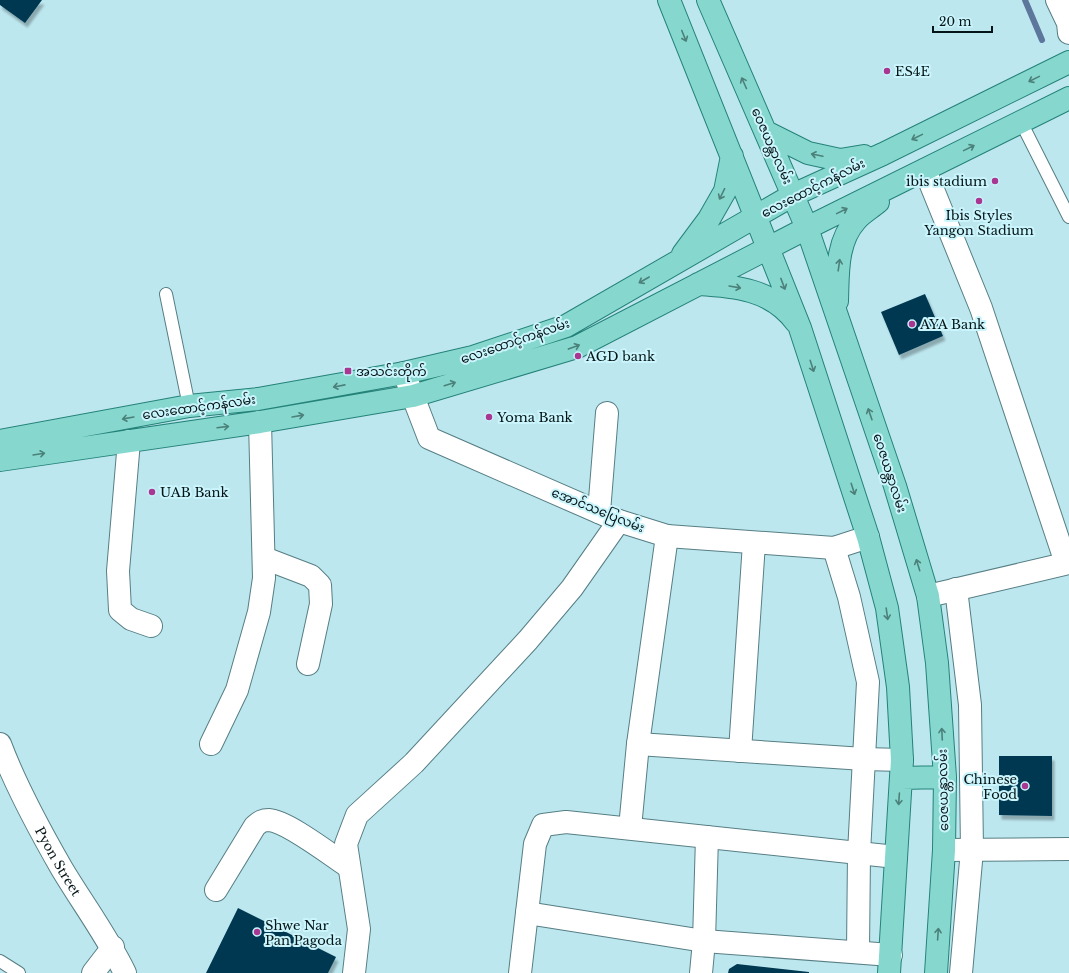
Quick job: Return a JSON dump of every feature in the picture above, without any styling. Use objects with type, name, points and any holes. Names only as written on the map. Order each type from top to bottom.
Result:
[{"type":"main road","points":[[669,0],[800,328],[868,536],[887,608],[898,687],[901,769],[890,964]]},
{"type":"main road","name":"ဝေဇယန္တာလမ်း","points":[[708,0],[807,228],[895,486],[928,596],[937,663],[945,777],[944,850],[936,973]]},
{"type":"main road","name":"လေးထောင့်ကန်လမ်း","points":[[0,452],[189,406],[258,399],[404,374],[473,358],[566,326],[793,195],[883,154],[1069,62]]},
{"type":"main road","name":"လေးထောင့်ကန်လမ်း","points":[[0,452],[128,441],[260,422],[413,396],[577,346],[807,228],[1069,98]]},
{"type":"main road","points":[[766,132],[808,153],[840,160],[883,154]]},
{"type":"main road","points":[[678,260],[709,219],[725,191],[732,156]]},
{"type":"main road","points":[[837,318],[838,272],[842,244],[856,220],[917,174]]},
{"type":"main road","points":[[696,284],[730,286],[751,290],[772,301],[791,315],[800,328]]},
{"type":"main road","points":[[189,406],[195,431]]},
{"type":"main road","points":[[901,769],[945,777]]},
{"type":"street","points":[[1057,0],[1068,23],[1069,32]]},
{"type":"street","points":[[917,174],[981,308],[1067,563],[928,596]]},
{"type":"street","name":"အောင်သပြေလမ်း","points":[[404,374],[429,438],[609,517],[667,536],[754,543],[834,548],[868,536]]},
{"type":"street","points":[[354,973],[359,929],[346,844],[357,815],[414,764],[528,640],[572,588],[609,517],[607,413]]},
{"type":"street","points":[[211,744],[237,690],[259,612],[264,578],[260,422]]},
{"type":"street","points":[[128,441],[118,571],[120,610],[130,620],[151,626]]},
{"type":"street","points":[[630,828],[638,744],[667,536]]},
{"type":"street","points":[[740,751],[754,543]]},
{"type":"street","points":[[834,548],[849,597],[868,682],[859,853],[858,952]]},
{"type":"street","points":[[264,558],[310,576],[320,585],[322,604],[308,664]]},
{"type":"street","points":[[956,589],[970,705],[972,850],[961,973]]},
{"type":"street","name":"Pyon Street","points":[[0,744],[31,813],[52,851],[113,947],[125,973]]},
{"type":"street","points":[[638,744],[864,759],[901,769]]},
{"type":"street","points":[[216,890],[255,826],[261,821],[270,820],[283,824],[349,867]]},
{"type":"street","points":[[520,973],[535,844],[543,825],[566,822],[896,857]]},
{"type":"street","points":[[700,973],[704,941],[707,837]]},
{"type":"street","points":[[944,850],[1069,849]]},
{"type":"street","points":[[527,913],[704,941],[858,952],[890,964]]},
{"type":"street","points":[[93,973],[113,947]]},
{"type":"lane","points":[[1021,122],[1069,217]]},
{"type":"lane","points":[[166,294],[189,406]]},
{"type":"lane","points":[[0,961],[19,973]]},
{"type":"building","points":[[0,0],[42,0],[25,23],[0,5]]},
{"type":"building","name":"AYA Bank","points":[[925,294],[943,336],[899,355],[881,312]]},
{"type":"building","name":"Chinese Food","points":[[999,756],[1052,756],[1052,816],[999,815]]},
{"type":"building","name":"Shwe Nar Pan Pagoda","points":[[238,908],[336,957],[328,973],[206,973]]},
{"type":"building","points":[[737,964],[809,973],[728,973],[729,969]]},
{"type":"waterway","points":[[1025,0],[1042,40]]},
{"type":"place","name":"ES4E","points":[[887,71]]},
{"type":"place","name":"ibis stadium","points":[[995,181]]},
{"type":"place","name":"Ibis Styles Yangon Stadium","points":[[979,201]]},
{"type":"place","name":"AYA Bank","points":[[912,324]]},
{"type":"place","name":"AGD bank","points":[[578,356]]},
{"type":"place","name":"အသင်းတိုက်","points":[[348,371]]},
{"type":"place","name":"Yoma Bank","points":[[489,417]]},
{"type":"place","name":"UAB Bank","points":[[152,492]]},
{"type":"place","name":"Chinese Food","points":[[1025,786]]},
{"type":"place","name":"Shwe Nar Pan Pagoda","points":[[257,932]]}]
